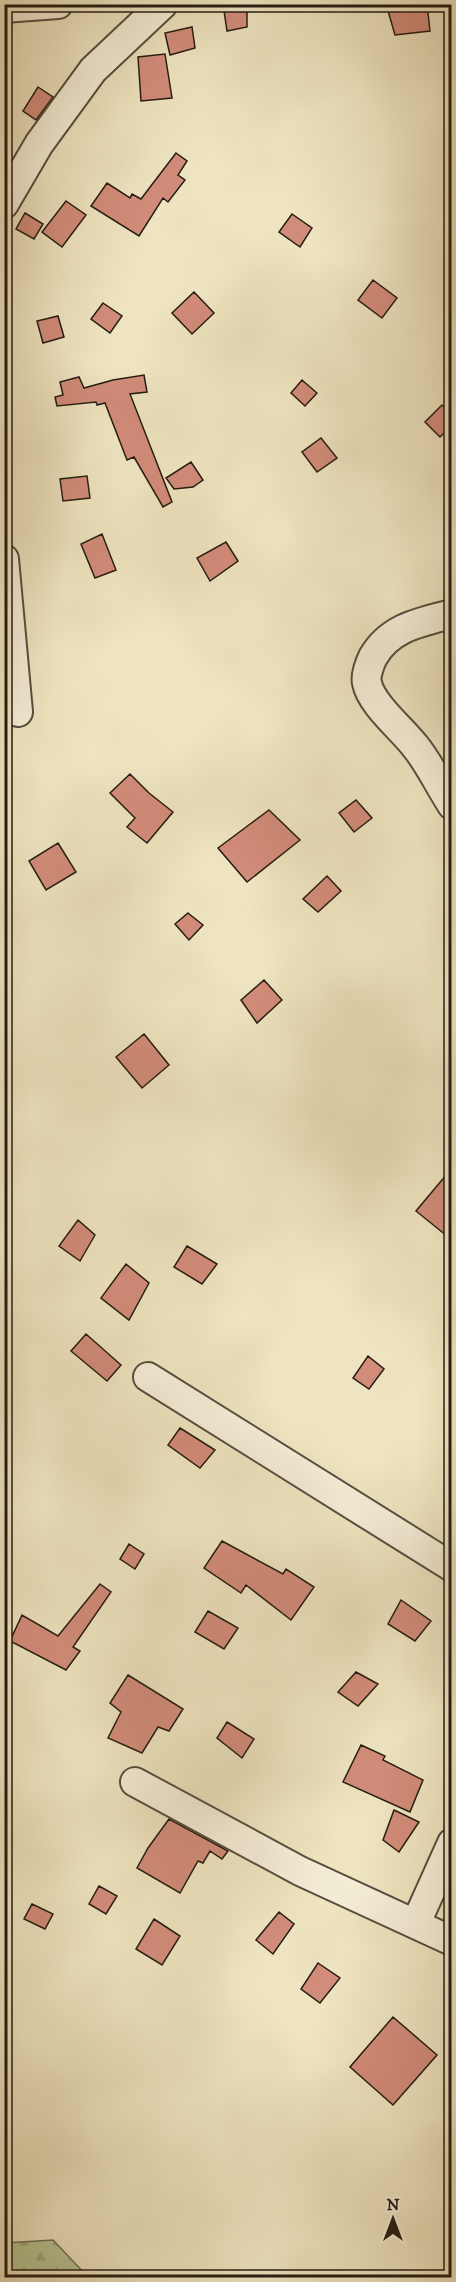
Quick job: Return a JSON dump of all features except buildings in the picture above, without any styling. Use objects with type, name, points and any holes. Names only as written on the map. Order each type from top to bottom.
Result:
[{"type":"street","points":[[4,8],[58,4]]},
{"type":"street","points":[[4,204],[39,144],[93,70],[163,4]]},
{"type":"street","points":[[4,559],[18,712]]},
{"type":"street","points":[[452,614],[419,622],[393,633],[380,645],[370,663],[367,683],[381,709],[415,746],[452,805]]},
{"type":"street","points":[[148,1377],[452,1567]]},
{"type":"street","points":[[135,1782],[300,1871],[452,1941]]},
{"type":"street","points":[[416,1923],[452,1843]]},
{"type":"green space","points":[[53,2240],[88,2277],[5,2277],[5,2243]]}]
